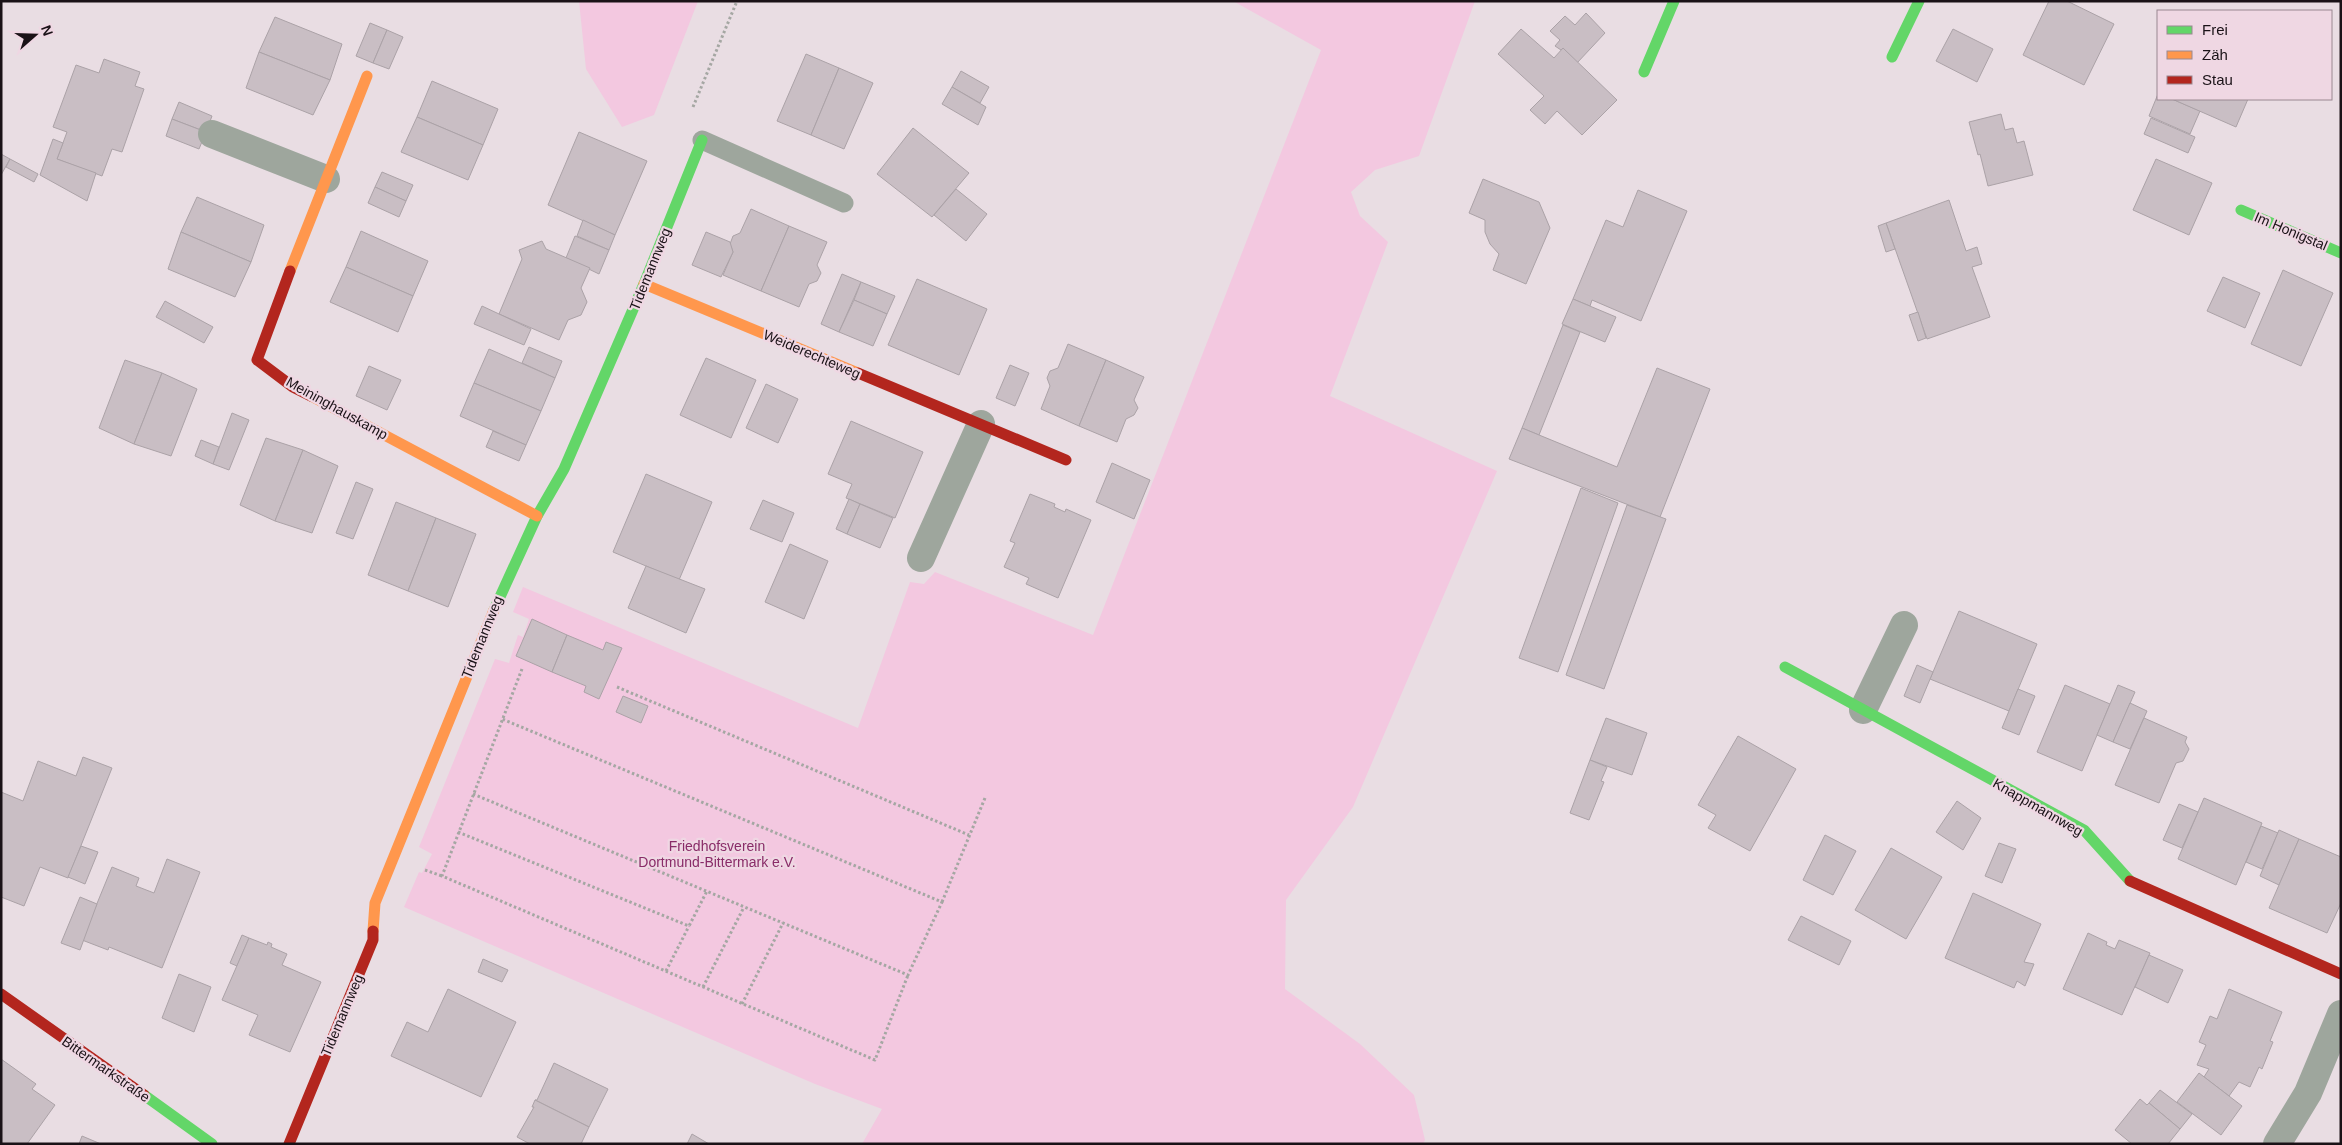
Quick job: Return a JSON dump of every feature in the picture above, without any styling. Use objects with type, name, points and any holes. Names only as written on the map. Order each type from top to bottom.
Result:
[{"type":"street","points":[[1644,72],[1674,1]]},
{"type":"street","points":[[1892,57],[1919,1]]},
{"type":"street","name":"Meininghauskamp","points":[[367,76],[269,323],[257,360],[293,386],[537,516]]},
{"type":"street","points":[[212,134],[326,179]]},
{"type":"street","name":"Tidemannweg","points":[[288,1144],[373,940],[375,903],[393,855],[507,578],[537,516],[564,469],[644,284],[702,140]]},
{"type":"street","name":"Im Honigstal","points":[[2241,210],[2341,253]]},
{"type":"street","name":"Weiderechteweg","points":[[644,284],[1066,460]]},
{"type":"street","points":[[921,558],[981,424]]},
{"type":"street","points":[[1863,710],[1904,625]]},
{"type":"street","name":"Knappmannweg","points":[[1785,667],[2084,830],[2128,880],[2341,974]]},
{"type":"street","name":"Bittermarkstraße","points":[[1,994],[212,1144]]},
{"type":"street","points":[[2276,1144],[2308,1093],[2341,1014]]},
{"type":"lane","points":[[702,140],[844,203]]},
{"type":"path","points":[[702,140],[690,130],[690,114],[737,1]]},
{"type":"path","points":[[522,669],[442,876],[875,1060],[908,976],[942,902],[985,798]]},
{"type":"path","points":[[617,687],[969,834]]},
{"type":"path","points":[[502,719],[942,902]]},
{"type":"path","points":[[473,794],[908,976]]},
{"type":"path","points":[[458,832],[689,926]]},
{"type":"path","points":[[666,971],[707,891]]},
{"type":"path","points":[[703,987],[744,907]]},
{"type":"path","points":[[742,1004],[783,923]]},
{"type":"green space","points":[[579,1],[698,1],[654,115],[622,127],[586,69]]},
{"type":"green space","name":"Friedhofsverein Dortmund-Bittermark e.V.","points":[[1233,1],[1475,1],[1419,156],[1375,170],[1351,192],[1360,216],[1388,242],[1330,396],[1497,471],[1353,807],[1286,900],[1285,989],[1360,1044],[1414,1095],[1425,1140],[1423,1144],[862,1144],[882,1109],[815,1084],[404,907],[419,872],[422,873],[432,854],[419,847],[495,659],[509,663],[518,635],[523,637],[529,619],[513,612],[523,587],[858,728],[910,582],[924,584],[935,572],[1093,635],[1321,50]]},
{"type":"building","points":[[2049,1],[2067,1],[2114,24],[2084,85],[2023,55]]},
{"type":"building","points":[[1586,13],[1605,33],[1577,63],[1563,48],[1561,50],[1555,46],[1560,40],[1550,31],[1565,16],[1575,25]]},
{"type":"building","points":[[275,17],[342,44],[330,80],[259,52]]},
{"type":"building","points":[[370,23],[387,30],[373,63],[356,56]]},
{"type":"building","points":[[1521,29],[1554,58],[1563,48],[1617,100],[1582,135],[1557,111],[1545,124],[1530,110],[1544,96],[1498,54]]},
{"type":"building","points":[[1953,29],[1993,49],[1977,82],[1936,61]]},
{"type":"building","points":[[387,30],[403,37],[389,69],[373,63]]},
{"type":"building","points":[[259,52],[330,80],[313,115],[246,88]]},
{"type":"building","points":[[806,54],[839,68],[811,135],[777,121]]},
{"type":"building","points":[[104,59],[140,72],[135,86],[144,89],[122,152],[112,149],[102,176],[57,159],[67,132],[53,127],[76,65],[99,73]]},
{"type":"building","points":[[839,68],[873,83],[844,149],[811,135]]},
{"type":"building","points":[[961,71],[989,87],[980,103],[952,87]]},
{"type":"building","points":[[432,81],[498,109],[483,145],[417,117]]},
{"type":"building","points":[[952,87],[986,107],[978,125],[942,104]]},
{"type":"building","points":[[2157,96],[2157,100],[2174,100],[2200,111],[2190,134],[2149,116]]},
{"type":"building","points":[[2174,100],[2248,100],[2236,127]]},
{"type":"building","points":[[179,102],[212,116],[206,132],[172,119]]},
{"type":"building","points":[[2001,114],[2005,130],[2013,128],[2017,143],[2024,141],[2033,175],[1988,186],[1969,122]]},
{"type":"building","points":[[417,117],[483,145],[468,180],[401,152]]},
{"type":"building","points":[[2151,118],[2195,137],[2188,153],[2144,134]]},
{"type":"building","points":[[172,119],[206,132],[199,149],[166,136]]},
{"type":"building","points":[[913,128],[969,173],[932,217],[877,174]]},
{"type":"building","points":[[579,132],[647,161],[615,235],[548,205]]},
{"type":"building","points":[[53,139],[63,143],[57,159],[96,173],[87,201],[40,175]]},
{"type":"building","points":[[1,154],[10,159],[1,175]]},
{"type":"building","points":[[10,159],[38,174],[34,182],[6,167]]},
{"type":"building","points":[[2156,159],[2212,183],[2189,235],[2133,210]]},
{"type":"building","points":[[382,172],[413,185],[406,201],[375,187]]},
{"type":"building","points":[[1483,179],[1539,202],[1550,228],[1526,284],[1493,270],[1499,254],[1490,244],[1485,232],[1485,220],[1469,213]]},
{"type":"building","points":[[375,187],[406,201],[399,217],[368,203]]},
{"type":"building","points":[[956,189],[987,214],[966,241],[934,215]]},
{"type":"building","points":[[1638,190],[1687,211],[1641,321],[1592,300],[1590,306],[1573,299],[1606,220],[1623,227]]},
{"type":"building","points":[[197,197],[264,225],[251,262],[181,232]]},
{"type":"building","points":[[1949,200],[1966,251],[1977,247],[1982,264],[1972,267],[1990,317],[1927,339],[1886,223]]},
{"type":"building","points":[[751,209],[789,226],[761,291],[723,275],[733,252],[730,244],[733,236],[740,233]]},
{"type":"building","points":[[583,220],[615,235],[609,250],[577,236]]},
{"type":"building","points":[[1886,223],[1895,249],[1886,252],[1878,226]]},
{"type":"building","points":[[789,226],[827,242],[817,265],[821,273],[817,281],[809,284],[799,307],[761,291]]},
{"type":"building","points":[[361,231],[428,261],[413,296],[346,267]]},
{"type":"building","points":[[181,232],[251,262],[235,297],[168,269]]},
{"type":"building","points":[[706,232],[730,242],[733,252],[721,277],[692,265]]},
{"type":"building","points":[[575,236],[609,250],[599,274],[566,258]]},
{"type":"building","points":[[542,241],[546,249],[590,268],[581,288],[587,302],[581,315],[568,320],[559,340],[499,314],[522,259],[519,250]]},
{"type":"building","points":[[346,267],[413,296],[398,332],[330,302]]},
{"type":"building","points":[[2283,270],[2333,293],[2301,366],[2251,344]]},
{"type":"building","points":[[842,274],[861,282],[839,332],[821,324]]},
{"type":"building","points":[[2223,277],[2260,293],[2245,328],[2207,311]]},
{"type":"building","points":[[917,279],[987,309],[959,375],[888,345]]},
{"type":"building","points":[[861,282],[895,296],[887,314],[854,300]]},
{"type":"building","points":[[1573,299],[1616,317],[1605,342],[1562,324]]},
{"type":"building","points":[[854,300],[887,314],[873,346],[839,332]]},
{"type":"building","points":[[165,301],[213,327],[204,343],[156,317]]},
{"type":"building","points":[[482,306],[531,329],[524,345],[474,324]]},
{"type":"building","points":[[1918,312],[1926,338],[1918,341],[1909,315]]},
{"type":"building","points":[[1563,325],[1580,332],[1539,435],[1522,428]]},
{"type":"building","points":[[1068,344],[1106,360],[1079,426],[1041,409],[1050,386],[1047,378],[1050,371],[1058,368]]},
{"type":"building","points":[[529,347],[562,361],[555,378],[522,363]]},
{"type":"building","points":[[489,349],[555,378],[541,411],[474,383]]},
{"type":"building","points":[[706,358],[756,380],[731,438],[680,415]]},
{"type":"building","points":[[125,360],[162,373],[134,444],[99,428]]},
{"type":"building","points":[[1106,360],[1144,377],[1134,400],[1138,408],[1134,415],[1126,419],[1117,442],[1079,426]]},
{"type":"building","points":[[1010,365],[1029,373],[1015,406],[996,398]]},
{"type":"building","points":[[369,366],[401,380],[387,410],[356,396]]},
{"type":"building","points":[[1657,368],[1710,389],[1660,517],[1509,459],[1522,428],[1617,467]]},
{"type":"building","points":[[162,373],[197,389],[171,456],[134,444]]},
{"type":"building","points":[[474,383],[541,411],[526,445],[460,416]]},
{"type":"building","points":[[766,384],[798,399],[778,443],[746,428]]},
{"type":"building","points":[[232,413],[249,420],[229,470],[213,464]]},
{"type":"building","points":[[851,421],[923,452],[895,518],[846,498],[852,484],[828,474]]},
{"type":"building","points":[[493,431],[526,445],[519,461],[486,447]]},
{"type":"building","points":[[266,438],[303,450],[275,521],[240,505]]},
{"type":"building","points":[[201,440],[219,447],[213,464],[195,456]]},
{"type":"building","points":[[303,450],[338,466],[312,533],[275,521]]},
{"type":"building","points":[[1112,463],[1150,480],[1134,519],[1096,502]]},
{"type":"building","points":[[646,474],[712,502],[679,580],[613,552]]},
{"type":"building","points":[[356,482],[373,489],[353,539],[336,533]]},
{"type":"building","points":[[1581,488],[1618,503],[1558,672],[1519,658]]},
{"type":"building","points":[[1030,494],[1055,504],[1054,507],[1065,512],[1066,509],[1091,520],[1058,598],[1026,584],[1029,578],[1004,567],[1015,543],[1010,541]]},
{"type":"building","points":[[849,499],[860,504],[847,534],[836,529]]},
{"type":"building","points":[[763,500],[794,513],[782,542],[750,529]]},
{"type":"building","points":[[396,502],[436,518],[408,591],[368,575]]},
{"type":"building","points":[[860,504],[893,518],[880,548],[847,534]]},
{"type":"building","points":[[1627,505],[1666,519],[1604,689],[1566,675]]},
{"type":"building","points":[[436,518],[476,534],[448,607],[408,591]]},
{"type":"building","points":[[790,544],[828,561],[804,619],[765,602]]},
{"type":"building","points":[[646,566],[705,589],[686,633],[628,608]]},
{"type":"building","points":[[1959,611],[2037,644],[2009,711],[1930,679]]},
{"type":"building","points":[[532,619],[567,635],[552,672],[516,656]]},
{"type":"building","points":[[567,635],[603,650],[606,642],[622,648],[599,699],[584,692],[586,686],[552,672]]},
{"type":"building","points":[[1917,665],[1933,672],[1920,703],[1904,696]]},
{"type":"building","points":[[2065,685],[2110,704],[2082,771],[2037,752]]},
{"type":"building","points":[[2118,685],[2135,692],[2113,742],[2097,735]]},
{"type":"building","points":[[2018,689],[2035,696],[2019,735],[2002,728]]},
{"type":"building","points":[[623,696],[648,706],[641,723],[616,712]]},
{"type":"building","points":[[2130,703],[2147,711],[2130,749],[2113,742]]},
{"type":"building","points":[[1606,718],[1647,733],[1632,775],[1590,760]]},
{"type":"building","points":[[2144,718],[2187,737],[2185,742],[2189,749],[2183,761],[2176,763],[2159,803],[2115,785]]},
{"type":"building","points":[[1738,736],[1796,769],[1750,851],[1708,828],[1716,815],[1698,805]]},
{"type":"building","points":[[83,757],[112,768],[68,878],[40,867],[24,906],[1,897],[1,792],[23,801],[38,761],[76,776]]},
{"type":"building","points":[[1590,760],[1607,767],[1601,781],[1604,782],[1589,820],[1570,813]]},
{"type":"building","points":[[2204,798],[2262,823],[2236,885],[2178,859]]},
{"type":"building","points":[[1957,801],[1981,818],[1963,850],[1936,832]]},
{"type":"building","points":[[2179,804],[2198,812],[2182,848],[2163,840]]},
{"type":"building","points":[[2261,826],[2278,833],[2262,869],[2246,862]]},
{"type":"building","points":[[2279,830],[2299,839],[2279,885],[2260,876]]},
{"type":"building","points":[[1825,835],[1856,851],[1833,895],[1803,880]]},
{"type":"building","points":[[2299,839],[2341,857],[2341,903],[2327,933],[2269,908]]},
{"type":"building","points":[[1999,843],[2016,849],[2002,883],[1985,876]]},
{"type":"building","points":[[81,846],[98,852],[85,884],[68,877]]},
{"type":"building","points":[[1891,848],[1942,877],[1906,939],[1855,910]]},
{"type":"building","points":[[167,859],[200,872],[162,968],[109,947],[108,950],[82,940],[112,867],[139,878],[136,886],[154,893]]},
{"type":"building","points":[[1973,893],[2041,924],[2024,962],[2034,964],[2025,986],[2017,981],[2014,988],[1945,958]]},
{"type":"building","points":[[80,897],[97,904],[80,950],[61,943]]},
{"type":"building","points":[[1801,916],[1851,941],[1839,965],[1788,940]]},
{"type":"building","points":[[2088,933],[2107,942],[2106,945],[2115,949],[2119,940],[2150,953],[2122,1015],[2063,989]]},
{"type":"building","points":[[242,935],[249,938],[237,966],[230,963]]},
{"type":"building","points":[[249,938],[267,945],[268,942],[272,944],[271,947],[287,954],[282,965],[321,982],[290,1052],[249,1035],[258,1015],[222,1000]]},
{"type":"building","points":[[2149,955],[2183,970],[2168,1003],[2135,987]]},
{"type":"building","points":[[483,959],[508,970],[502,982],[478,972]]},
{"type":"building","points":[[179,974],[211,987],[194,1032],[162,1018]]},
{"type":"building","points":[[448,989],[516,1022],[481,1097],[391,1056],[407,1022],[428,1032]]},
{"type":"building","points":[[2229,989],[2282,1012],[2270,1041],[2273,1042],[2262,1069],[2259,1067],[2250,1087],[2239,1082],[2229,1096],[2204,1077],[2209,1069],[2197,1065],[2206,1045],[2199,1042],[2210,1016],[2217,1019]]},
{"type":"building","points":[[1,1059],[36,1084],[32,1089],[55,1105],[27,1144],[1,1144]]},
{"type":"building","points":[[554,1063],[608,1089],[589,1127],[535,1100],[537,1100]]},
{"type":"building","points":[[2199,1073],[2242,1106],[2221,1135],[2177,1102]]},
{"type":"building","points":[[2160,1090],[2192,1114],[2180,1129],[2149,1103]]},
{"type":"building","points":[[2140,1099],[2147,1105],[2149,1103],[2180,1129],[2168,1144],[2132,1144],[2115,1130]]},
{"type":"building","points":[[535,1100],[589,1127],[581,1144],[530,1144],[517,1137],[534,1107],[532,1107]]},
{"type":"building","points":[[692,1134],[709,1144],[687,1144]]},
{"type":"building","points":[[82,1136],[101,1144],[79,1144]]},
{"type":"traffic: fast","points":[[1644,72],[1674,1]]},
{"type":"traffic: fast","points":[[1892,57],[1919,1]]},
{"type":"traffic: fast","points":[[494,610],[537,516],[564,469],[644,284],[702,140]]},
{"type":"traffic: fast","points":[[2241,210],[2341,253]]},
{"type":"traffic: fast","points":[[1785,667],[2084,830],[2130,881]]},
{"type":"traffic: fast","points":[[144,1095],[212,1144]]},
{"type":"traffic: slow","points":[[290,271],[367,76]]},
{"type":"traffic: slow","points":[[644,284],[858,373]]},
{"type":"traffic: slow","points":[[311,396],[537,516]]},
{"type":"traffic: slow","points":[[373,931],[375,903],[494,610]]},
{"type":"traffic: jam","points":[[290,271],[257,360],[293,387],[311,396]]},
{"type":"traffic: jam","points":[[858,373],[1066,460]]},
{"type":"traffic: jam","points":[[2130,881],[2341,974]]},
{"type":"traffic: jam","points":[[289,1144],[373,940],[373,931]]},
{"type":"traffic: jam","points":[[1,994],[144,1095]]}]
